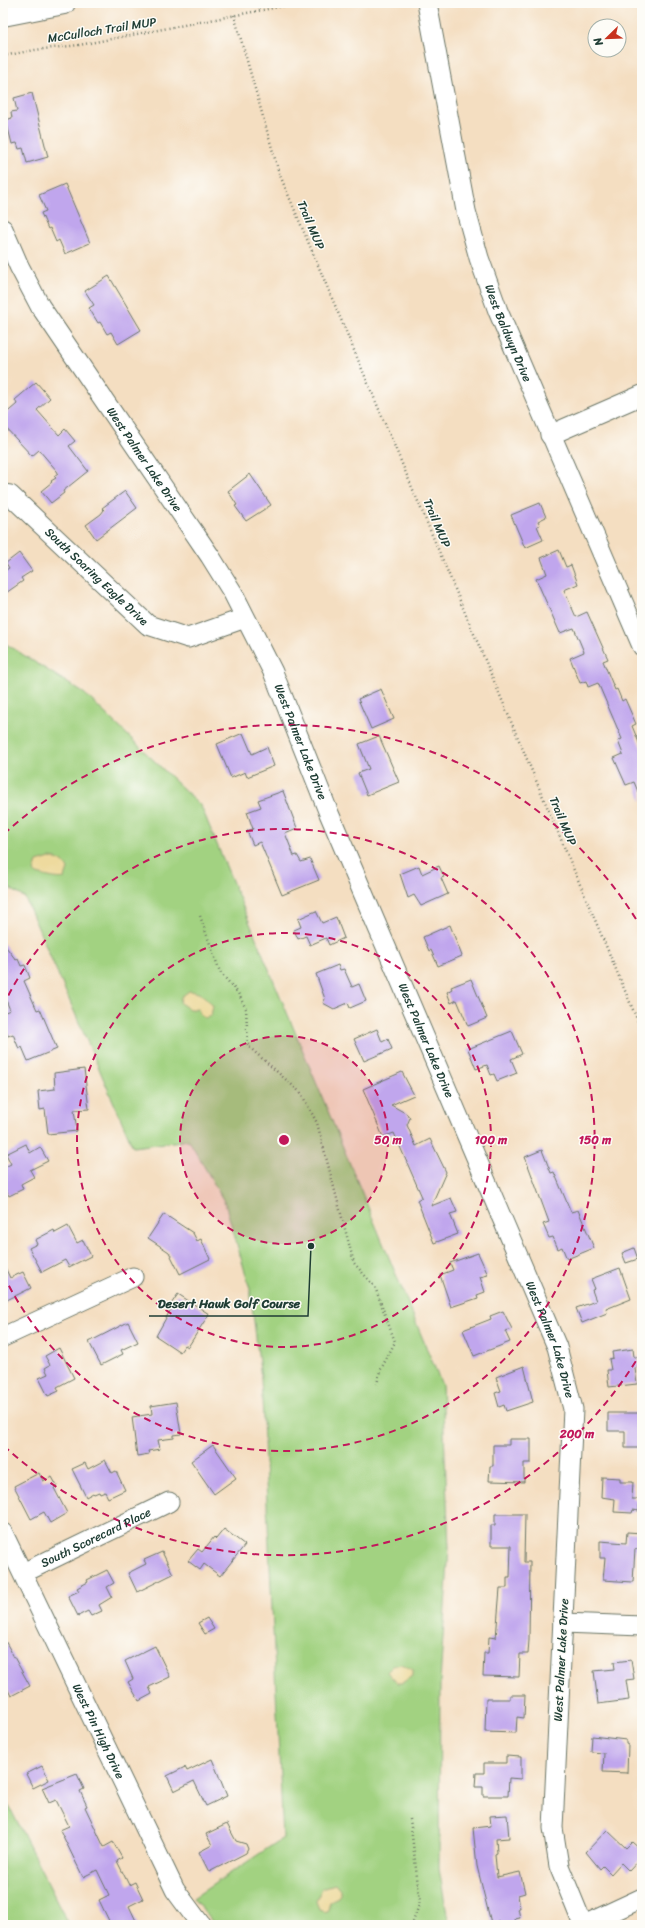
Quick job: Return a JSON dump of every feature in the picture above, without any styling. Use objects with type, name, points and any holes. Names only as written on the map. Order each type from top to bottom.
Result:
[{"type":"main road","points":[[3,15],[64,3]]},
{"type":"street","name":"West Baldwyn Drive","points":[[427,3],[458,167],[473,236],[498,311],[642,646]]},
{"type":"street","name":"West Palmer Lake Drive","points":[[4,236],[28,285],[54,329],[210,556],[273,672],[328,811],[557,1347],[573,1409],[553,1828],[559,1866],[584,1925]]},
{"type":"street","points":[[550,435],[642,395]]},
{"type":"street","name":"South Soaring Eagle Drive","points":[[3,494],[10,495],[148,625],[188,638],[245,618]]},
{"type":"street","points":[[3,1337],[134,1277]]},
{"type":"street","name":"South Scorecard Place","points":[[23,1573],[169,1502]]},
{"type":"street","name":"West Pin High Drive","points":[[3,1533],[176,1890],[201,1925]]},
{"type":"street","points":[[563,1623],[642,1626]]},
{"type":"street","points":[[584,1925],[642,1898]]},
{"type":"path","name":"McCulloch Trail MUP","points":[[3,56],[35,50],[79,45],[299,3]]},
{"type":"path","name":"Trail MUP","points":[[234,15],[279,173],[642,1031]]},
{"type":"path","points":[[200,916],[220,972],[238,993],[246,1009],[248,1046],[301,1093],[317,1123],[354,1263],[375,1287],[395,1342],[380,1371],[377,1384]]},
{"type":"path","points":[[410,1819],[420,1902],[412,1925]]},
{"type":"green space","points":[[3,642],[85,694],[201,806],[442,1385],[449,1548],[440,1681],[439,1869],[449,1925],[215,1925],[193,1898],[283,1838],[261,1378],[250,1289],[225,1203],[189,1140],[133,1147],[25,898],[3,884]]},
{"type":"green space","points":[[3,1794],[69,1925],[3,1925]]},
{"type":"sand","points":[[50,858],[61,861],[65,864],[68,869],[65,878],[47,877],[37,874],[34,871],[37,862]]},
{"type":"sand","points":[[189,991],[200,994],[208,1000],[213,1006],[211,1016],[205,1018],[201,1016],[198,1009],[189,1009],[180,1003],[181,997]]},
{"type":"sand","points":[[401,1664],[412,1670],[412,1676],[402,1683],[397,1683],[387,1672],[393,1666]]},
{"type":"sand","points":[[335,1884],[340,1890],[340,1896],[330,1901],[328,1910],[325,1912],[319,1910],[316,1901],[322,1888]]},
{"type":"building","points":[[32,93],[48,157],[27,163],[23,148],[19,149],[17,143],[12,144],[6,120],[12,118],[11,112],[17,111],[14,98]]},
{"type":"building","points":[[65,184],[90,243],[65,254],[59,240],[56,242],[50,228],[48,229],[41,213],[46,211],[39,195]]},
{"type":"building","points":[[109,276],[141,330],[118,344],[111,332],[107,334],[100,322],[98,323],[89,308],[94,305],[85,291]]},
{"type":"building","points":[[36,382],[50,398],[37,410],[59,435],[65,429],[75,441],[69,446],[88,471],[63,491],[64,493],[51,503],[41,491],[56,478],[54,476],[58,473],[57,471],[39,450],[32,456],[3,425],[3,416],[17,404],[15,400]]},
{"type":"building","points":[[250,474],[271,505],[246,521],[235,506],[237,505],[228,491]]},
{"type":"building","points":[[125,491],[137,508],[96,539],[86,525],[101,514],[104,510],[102,508]]},
{"type":"building","points":[[540,503],[546,517],[538,521],[540,525],[537,526],[543,540],[525,548],[511,515]]},
{"type":"building","points":[[559,550],[566,567],[571,565],[578,584],[564,590],[576,617],[587,612],[608,659],[603,661],[615,690],[617,689],[622,701],[625,699],[636,724],[632,726],[642,750],[642,801],[634,782],[626,785],[614,758],[623,754],[618,741],[622,739],[598,683],[588,687],[586,681],[580,683],[570,658],[584,652],[574,628],[560,633],[536,579],[547,574],[541,558]]},
{"type":"building","points":[[19,553],[32,571],[21,578],[23,581],[3,595],[3,572],[9,568],[6,563]]},
{"type":"building","points":[[381,689],[394,719],[371,729],[358,699]]},
{"type":"building","points":[[243,733],[252,754],[267,747],[274,766],[247,777],[245,772],[231,778],[217,744]]},
{"type":"building","points":[[379,736],[399,782],[367,795],[358,773],[369,769],[359,744]]},
{"type":"building","points":[[283,791],[297,828],[285,833],[294,856],[297,855],[301,862],[310,859],[319,880],[282,895],[260,842],[253,845],[247,831],[253,829],[247,812],[261,807],[258,800]]},
{"type":"building","points":[[419,866],[422,874],[439,866],[444,877],[441,878],[448,894],[421,906],[414,895],[408,898],[400,874]]},
{"type":"building","points":[[316,911],[322,923],[336,917],[344,938],[329,945],[326,938],[310,945],[306,936],[298,939],[294,930],[301,927],[298,919]]},
{"type":"building","points":[[450,925],[462,956],[438,966],[423,937]]},
{"type":"building","points":[[3,943],[16,960],[18,959],[21,966],[25,965],[30,978],[24,981],[37,1010],[40,1009],[57,1049],[28,1061],[22,1047],[19,1049],[13,1034],[8,1036],[3,1025],[3,1013],[10,1010],[3,993]]},
{"type":"building","points":[[338,965],[340,970],[344,969],[352,987],[359,984],[366,1001],[350,1008],[348,1003],[334,1009],[323,1003],[325,999],[316,974]]},
{"type":"building","points":[[471,979],[487,1018],[468,1026],[457,1000],[451,1003],[447,992],[452,989],[451,987]]},
{"type":"building","points":[[377,1029],[382,1042],[388,1039],[392,1049],[364,1061],[354,1039]]},
{"type":"building","points":[[512,1031],[522,1054],[511,1059],[517,1073],[497,1081],[494,1074],[491,1075],[487,1065],[476,1069],[468,1049]]},
{"type":"building","points":[[84,1069],[89,1109],[74,1110],[77,1131],[48,1134],[45,1109],[40,1110],[38,1091],[55,1089],[54,1073]]},
{"type":"building","points":[[402,1072],[414,1095],[391,1105],[407,1114],[410,1118],[407,1125],[416,1146],[430,1139],[446,1172],[431,1206],[451,1198],[457,1212],[450,1214],[458,1234],[434,1243],[417,1200],[422,1197],[394,1133],[383,1137],[363,1089]]},
{"type":"building","points":[[26,1144],[30,1153],[40,1147],[48,1161],[30,1170],[34,1177],[21,1184],[23,1189],[9,1196],[3,1185],[3,1168],[11,1164],[6,1154]]},
{"type":"building","points":[[542,1150],[551,1173],[554,1172],[571,1212],[578,1210],[594,1248],[567,1259],[562,1247],[558,1249],[553,1237],[549,1238],[543,1224],[549,1222],[525,1157]]},
{"type":"building","points":[[164,1214],[193,1233],[197,1241],[201,1239],[210,1259],[180,1274],[169,1252],[148,1238]]},
{"type":"building","points":[[68,1226],[77,1243],[83,1240],[91,1256],[69,1267],[65,1260],[42,1272],[29,1248],[37,1244],[35,1240],[54,1230],[55,1233]]},
{"type":"building","points":[[634,1248],[638,1259],[626,1263],[622,1253]]},
{"type":"building","points":[[478,1253],[488,1275],[480,1277],[485,1292],[477,1295],[478,1298],[451,1307],[440,1275],[453,1270],[450,1263]]},
{"type":"building","points":[[3,1263],[10,1278],[23,1272],[31,1288],[3,1302]]},
{"type":"building","points":[[620,1268],[631,1299],[606,1309],[607,1313],[582,1323],[576,1308],[596,1301],[592,1290],[595,1289],[591,1279]]},
{"type":"building","points":[[178,1294],[209,1314],[188,1347],[185,1345],[180,1352],[156,1336],[171,1309],[169,1307]]},
{"type":"building","points":[[503,1311],[512,1329],[505,1331],[510,1342],[474,1356],[463,1330],[491,1319],[490,1316]]},
{"type":"building","points":[[128,1322],[138,1342],[121,1350],[123,1354],[101,1365],[89,1342]]},
{"type":"building","points":[[59,1348],[74,1378],[57,1387],[59,1391],[48,1396],[39,1378],[48,1374],[45,1368],[50,1365],[45,1356]]},
{"type":"building","points":[[633,1349],[634,1357],[638,1357],[639,1367],[635,1368],[637,1384],[609,1387],[607,1370],[611,1370],[609,1359],[613,1358],[612,1352]]},
{"type":"building","points":[[524,1366],[533,1402],[506,1411],[504,1405],[499,1407],[495,1393],[501,1391],[496,1377]]},
{"type":"building","points":[[176,1402],[181,1434],[174,1435],[174,1438],[158,1440],[160,1449],[148,1451],[149,1454],[137,1456],[132,1417],[152,1414],[151,1406]]},
{"type":"building","points":[[608,1413],[642,1413],[642,1448],[625,1448],[625,1431],[608,1431]]},
{"type":"building","points":[[509,1439],[531,1439],[531,1463],[524,1463],[524,1482],[489,1481],[490,1466],[493,1466],[493,1445],[509,1445]]},
{"type":"building","points":[[213,1445],[236,1478],[214,1494],[191,1461]]},
{"type":"building","points":[[105,1460],[112,1473],[116,1471],[125,1490],[108,1498],[105,1492],[100,1494],[99,1492],[93,1493],[86,1497],[72,1469],[85,1463],[88,1469]]},
{"type":"building","points":[[39,1473],[43,1481],[52,1477],[57,1486],[54,1488],[67,1513],[50,1523],[44,1512],[31,1519],[14,1486]]},
{"type":"building","points":[[602,1477],[620,1478],[620,1482],[633,1482],[632,1499],[639,1499],[639,1511],[633,1510],[632,1513],[614,1512],[615,1499],[601,1497]]},
{"type":"building","points":[[495,1514],[525,1514],[524,1562],[530,1562],[529,1640],[528,1654],[520,1654],[519,1677],[483,1676],[484,1653],[488,1653],[489,1637],[496,1638],[500,1588],[507,1588],[507,1577],[510,1577],[511,1546],[491,1546],[491,1525],[495,1525]]},
{"type":"building","points":[[224,1529],[245,1545],[220,1576],[204,1564],[200,1570],[188,1561],[198,1549],[202,1552],[214,1537],[216,1539]]},
{"type":"building","points":[[627,1532],[642,1533],[642,1550],[635,1549],[633,1582],[603,1580],[605,1558],[600,1558],[600,1541],[626,1543]]},
{"type":"building","points":[[162,1552],[173,1574],[137,1592],[128,1573],[146,1564],[144,1560]]},
{"type":"building","points":[[107,1570],[114,1583],[107,1587],[112,1597],[99,1605],[102,1611],[91,1616],[88,1611],[78,1616],[68,1596],[79,1591],[77,1588],[88,1582],[87,1580]]},
{"type":"building","points":[[207,1618],[214,1629],[205,1634],[198,1623]]},
{"type":"building","points":[[3,1637],[30,1686],[11,1696],[3,1680]]},
{"type":"building","points":[[155,1646],[170,1677],[149,1687],[152,1694],[139,1701],[128,1682],[133,1679],[125,1661]]},
{"type":"building","points":[[631,1660],[634,1679],[626,1680],[629,1700],[598,1704],[594,1671],[615,1669],[614,1662]]},
{"type":"building","points":[[510,1695],[525,1695],[524,1718],[517,1717],[516,1733],[485,1732],[486,1699],[510,1699]]},
{"type":"building","points":[[592,1736],[626,1740],[626,1744],[628,1745],[627,1773],[603,1772],[604,1753],[591,1752]]},
{"type":"building","points":[[506,1756],[521,1757],[521,1779],[509,1778],[508,1796],[483,1796],[483,1787],[475,1787],[476,1773],[484,1773],[484,1763],[506,1763]]},
{"type":"building","points":[[212,1759],[227,1796],[206,1806],[194,1781],[174,1791],[167,1776],[185,1767],[187,1771]]},
{"type":"building","points":[[42,1766],[49,1780],[33,1788],[26,1774]]},
{"type":"building","points":[[77,1774],[84,1789],[80,1791],[87,1806],[85,1807],[104,1847],[113,1842],[122,1858],[117,1861],[129,1885],[135,1882],[143,1899],[129,1906],[138,1925],[111,1925],[99,1900],[109,1895],[97,1870],[83,1877],[60,1830],[69,1826],[56,1800],[49,1803],[42,1788]]},
{"type":"building","points":[[507,1815],[509,1838],[496,1839],[497,1853],[495,1854],[497,1877],[520,1872],[525,1893],[518,1895],[520,1918],[515,1919],[516,1922],[499,1925],[499,1921],[491,1923],[477,1866],[473,1828],[491,1826],[490,1816]]},
{"type":"building","points":[[227,1824],[236,1841],[246,1844],[248,1849],[246,1853],[209,1872],[199,1852],[212,1845],[206,1834]]},
{"type":"building","points":[[607,1830],[626,1848],[632,1842],[642,1851],[642,1857],[629,1871],[621,1863],[611,1874],[603,1866],[600,1869],[586,1852]]},
{"type":"place","name":"Desert Hawk Golf Course","points":[[311,1246]]}]
